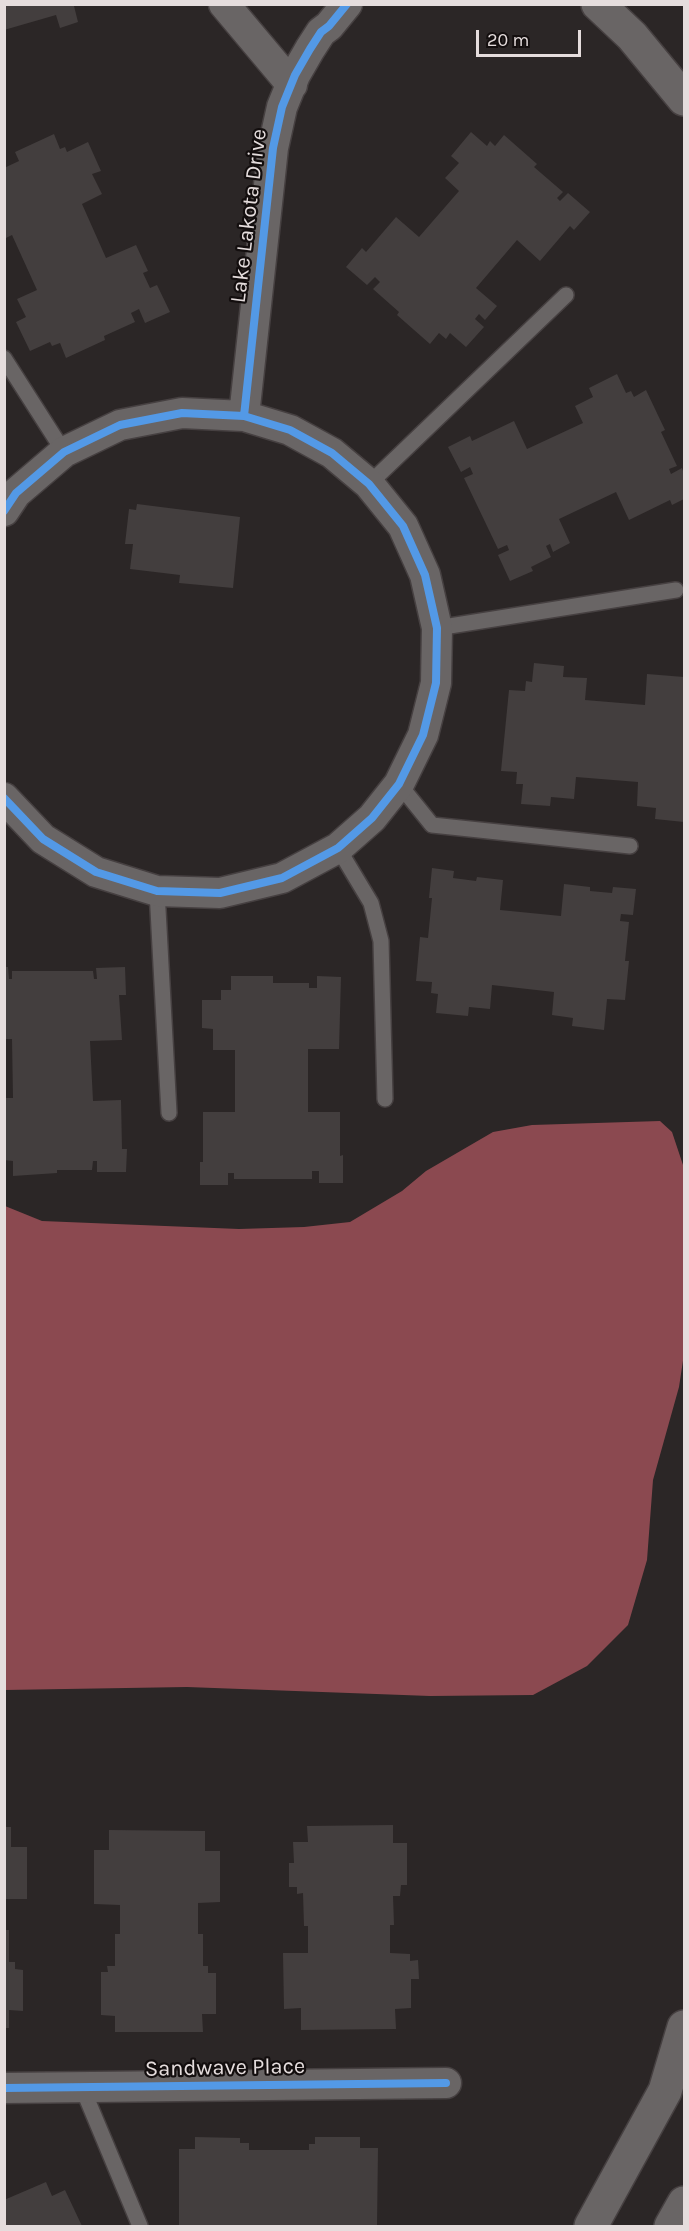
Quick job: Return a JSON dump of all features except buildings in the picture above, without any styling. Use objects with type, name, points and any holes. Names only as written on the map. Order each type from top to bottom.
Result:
[{"type":"street","points":[[224,4],[292,85]]},
{"type":"street","name":"Lake Lakota Drive","points":[[244,417],[273,148],[282,106],[305,56],[321,32],[347,4]]},
{"type":"street","points":[[598,4],[632,36],[684,99]]},
{"type":"street","points":[[4,511],[16,493],[64,452],[120,425],[182,413],[244,417],[290,430],[332,453],[369,484],[403,526],[425,575],[437,628],[436,683],[423,735],[399,784],[372,818],[338,848],[282,878],[220,893],[157,891],[96,872],[43,839],[4,798]]},
{"type":"street","points":[[591,2226],[665,2091],[684,2027]]},
{"type":"street","name":"Sandwave Place","points":[[4,2088],[446,2083]]},
{"type":"street","points":[[671,2226],[684,2203]]},
{"type":"lane","points":[[369,484],[566,295]]},
{"type":"lane","points":[[4,358],[64,452]]},
{"type":"lane","points":[[437,628],[676,590]]},
{"type":"lane","points":[[399,784],[432,825],[630,846]]},
{"type":"lane","points":[[338,848],[371,903],[381,941],[386,1099]]},
{"type":"lane","points":[[157,891],[168,1113]]},
{"type":"lane","points":[[82,2087],[140,2226]]},
{"type":"shaded area","points":[[660,1121],[672,1132],[684,1168],[684,1354],[679,1387],[653,1480],[647,1560],[628,1625],[587,1666],[533,1695],[430,1696],[187,1687],[5,1690],[5,1206],[42,1221],[239,1229],[304,1227],[350,1222],[402,1191],[426,1171],[493,1132],[532,1125]]},
{"type":"cycle path","points":[[244,416],[273,148],[282,107],[295,75],[310,49],[321,32],[347,4]]},
{"type":"cycle path","points":[[4,511],[16,493],[64,452],[120,425],[182,413],[244,416],[290,430],[332,453],[369,484],[403,526],[425,575],[437,628],[436,683],[423,735],[399,784],[372,818],[338,848],[282,878],[220,893],[157,891],[96,872],[43,839],[4,798]]},
{"type":"cycle path","points":[[4,2088],[446,2083]]}]
